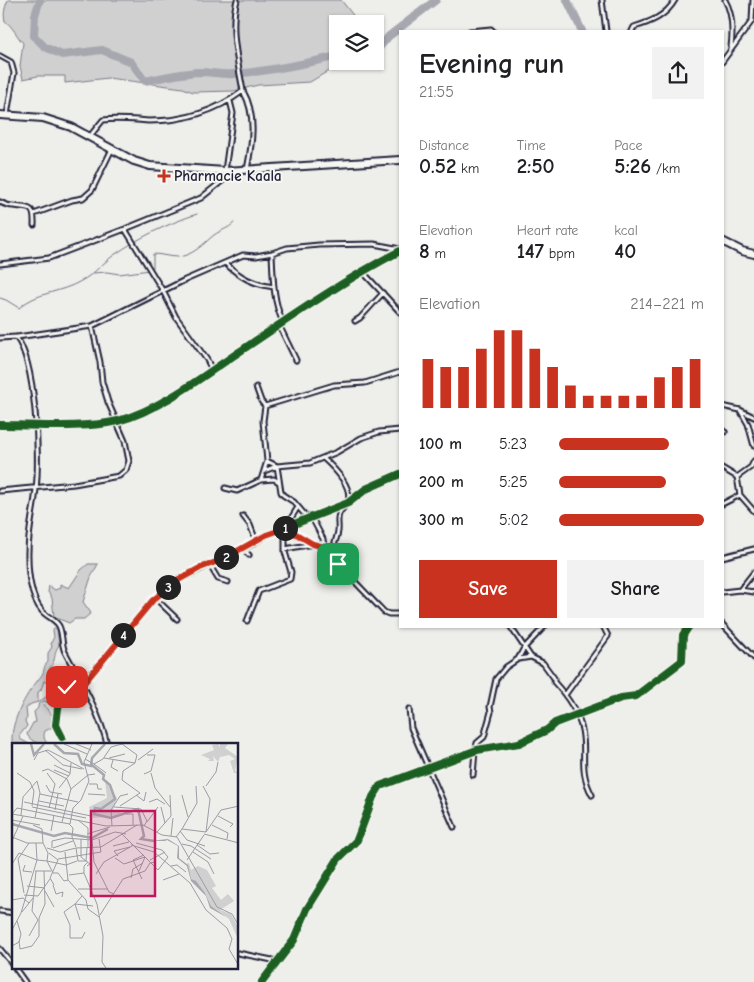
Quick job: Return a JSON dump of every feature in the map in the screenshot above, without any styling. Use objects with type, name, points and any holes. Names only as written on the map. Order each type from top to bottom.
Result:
[{"type":"highway","points":[[4,115],[50,120],[72,127],[134,161],[150,166],[235,171],[399,160]]},
{"type":"highway","points":[[724,242],[742,251],[754,254]]},
{"type":"street","points":[[237,0],[235,8],[235,42],[254,132],[247,170]]},
{"type":"street","points":[[602,0],[606,30]]},
{"type":"street","points":[[632,30],[634,27],[652,21],[666,12],[675,0]]},
{"type":"street","points":[[725,0],[729,6],[733,28],[731,48]]},
{"type":"street","points":[[724,59],[752,20],[753,0]]},
{"type":"street","points":[[0,56],[11,62],[14,73],[4,115]]},
{"type":"street","points":[[90,136],[103,120],[174,120],[194,117],[230,101],[244,91]]},
{"type":"street","points":[[224,171],[233,113],[230,101]]},
{"type":"street","points":[[34,214],[72,200],[83,198],[92,190],[112,149]]},
{"type":"street","points":[[0,264],[49,258],[125,229],[201,198],[235,171]]},
{"type":"street","points":[[0,202],[27,208],[34,214],[34,224]]},
{"type":"street","points":[[125,229],[176,317],[207,360],[212,371]]},
{"type":"street","points":[[0,338],[92,326],[162,291],[243,256],[272,253],[287,248],[319,245],[374,244],[399,250]]},
{"type":"street","points":[[0,425],[96,424],[141,414],[212,371],[362,271],[399,251]]},
{"type":"street","points":[[272,253],[274,287],[281,324],[296,360]]},
{"type":"street","points":[[225,264],[234,272],[255,284],[274,287]]},
{"type":"street","points":[[362,271],[399,311]]},
{"type":"street","points":[[355,321],[383,293]]},
{"type":"street","points":[[0,491],[74,484],[120,476],[126,470],[129,461],[125,441],[102,382],[100,362],[92,326]]},
{"type":"street","points":[[16,337],[21,344],[28,365],[37,425],[36,487],[28,556],[34,595],[42,611],[57,623],[61,629],[64,649],[84,683],[107,743]]},
{"type":"street","points":[[265,406],[334,385],[366,383],[399,372]]},
{"type":"street","points":[[256,387],[265,406],[264,421],[267,461],[262,480]]},
{"type":"street","points":[[724,406],[740,410],[754,417]]},
{"type":"street","points":[[740,410],[748,424],[754,446]]},
{"type":"street","points":[[264,471],[277,466],[310,463],[361,438],[379,432],[399,430]]},
{"type":"street","points":[[323,458],[336,470],[345,484],[348,492],[348,503]]},
{"type":"street","points":[[267,461],[277,466]]},
{"type":"street","points":[[737,477],[751,467],[754,461]]},
{"type":"street","points":[[277,466],[280,492],[294,502],[305,515],[312,518],[323,539],[324,547],[332,557],[384,612],[399,614]]},
{"type":"street","points":[[724,469],[737,477],[740,495],[754,511]]},
{"type":"street","points":[[332,557],[338,534],[339,512],[366,489],[399,474]]},
{"type":"street","points":[[225,488],[237,491],[262,480],[274,479],[280,483]]},
{"type":"street","points":[[724,503],[740,495]]},
{"type":"street","points":[[62,737],[56,725],[58,708],[64,690],[67,687],[84,683],[155,598],[180,579],[266,535],[348,503]]},
{"type":"street","points":[[246,621],[259,592],[290,579],[292,572],[285,549],[286,528],[298,507]]},
{"type":"street","points":[[243,516],[250,526],[256,541]]},
{"type":"street","points":[[286,528],[313,544],[324,547]]},
{"type":"street","points":[[285,549],[313,544]]},
{"type":"street","points":[[243,548],[249,556]]},
{"type":"street","points":[[724,556],[754,549]]},
{"type":"street","points":[[209,564],[218,579],[228,582]]},
{"type":"street","points":[[740,590],[754,572]]},
{"type":"street","points":[[724,592],[740,590],[754,592]]},
{"type":"street","points":[[155,598],[177,620]]},
{"type":"street","points":[[724,626],[754,658]]},
{"type":"street","points":[[511,628],[530,657],[543,663],[554,678],[554,682],[565,695],[576,716],[582,729],[583,772],[592,795]]},
{"type":"street","points":[[518,659],[524,648],[543,628]]},
{"type":"street","points":[[565,695],[608,636],[604,628]]},
{"type":"street","points":[[262,982],[294,940],[307,909],[338,859],[357,840],[373,798],[380,786],[475,751],[519,742],[547,730],[555,723],[621,698],[636,696],[682,662],[684,635],[688,628]]},
{"type":"street","points":[[473,775],[475,751],[477,744],[484,737],[491,712],[490,707],[496,678],[506,667],[518,659],[530,657]]},
{"type":"street","points":[[409,709],[411,728],[454,827]]},
{"type":"street","points":[[0,949],[12,963]]},
{"type":"street","points":[[239,953],[277,961]]},
{"type":"street","points":[[17,970],[25,982]]},
{"type":"shaded area","points":[[8,0],[341,0],[353,15],[329,15],[329,70],[333,70],[310,82],[258,85],[234,91],[193,92],[183,88],[108,78],[65,83],[65,76],[38,76],[23,79],[20,66],[23,43],[5,21],[5,10]]},
{"type":"shaded area","points":[[88,564],[98,564],[91,577],[83,602],[91,613],[84,619],[75,619],[69,623],[54,617],[52,598],[48,592],[49,586],[55,590],[60,588],[60,584],[69,588],[81,570]]},
{"type":"shaded area","points":[[54,628],[57,629],[59,645],[49,671],[54,676],[54,680],[61,684],[62,687],[60,690],[54,690],[55,703],[52,705],[44,701],[42,703],[53,716],[51,728],[45,731],[44,735],[47,743],[36,742],[28,737],[27,734],[33,723],[36,722],[34,712],[40,702],[47,696],[47,683],[44,681],[41,690],[38,692],[38,702],[26,708],[27,718],[25,721],[27,726],[19,736],[20,739],[27,743],[13,743],[12,733],[17,715],[48,662],[48,653],[52,647],[51,643],[54,637]]},
{"type":"waterway","points":[[40,0],[35,15],[34,36],[45,47],[62,55],[102,50],[131,62],[145,81],[172,75],[203,72],[230,74],[260,71],[329,58]]},
{"type":"waterway","points":[[384,42],[436,0]]},
{"type":"waterway","points":[[567,0],[582,30]]},
{"type":"waterway","points":[[0,298],[19,308],[33,299],[73,285],[90,275],[114,255],[134,242],[175,222],[197,214]]},
{"type":"waterway","points":[[93,273],[107,272],[119,274],[150,270],[153,268],[153,254],[183,256],[197,249],[214,235],[234,223]]},
{"type":"cycle path","points":[[0,425],[91,425],[118,421],[134,416],[150,409],[196,382],[318,299],[399,252]]},
{"type":"cycle path","points":[[62,737],[56,725],[58,708],[64,690],[67,687],[84,683],[153,600],[180,579],[250,545],[266,535],[348,503],[366,489],[399,474]]},
{"type":"cycle path","points":[[262,982],[294,940],[307,909],[338,859],[357,840],[373,797],[380,786],[477,750],[519,743],[547,730],[555,723],[621,698],[636,696],[682,661],[683,635],[688,628]]},
{"type":"place","name":"Pharmacie Kaala","points":[[164,176]]},
{"type":"route","points":[[67,687],[84,683],[153,600],[168,588],[200,568],[221,560],[266,535],[286,528],[313,544],[324,547],[338,564]]}]
